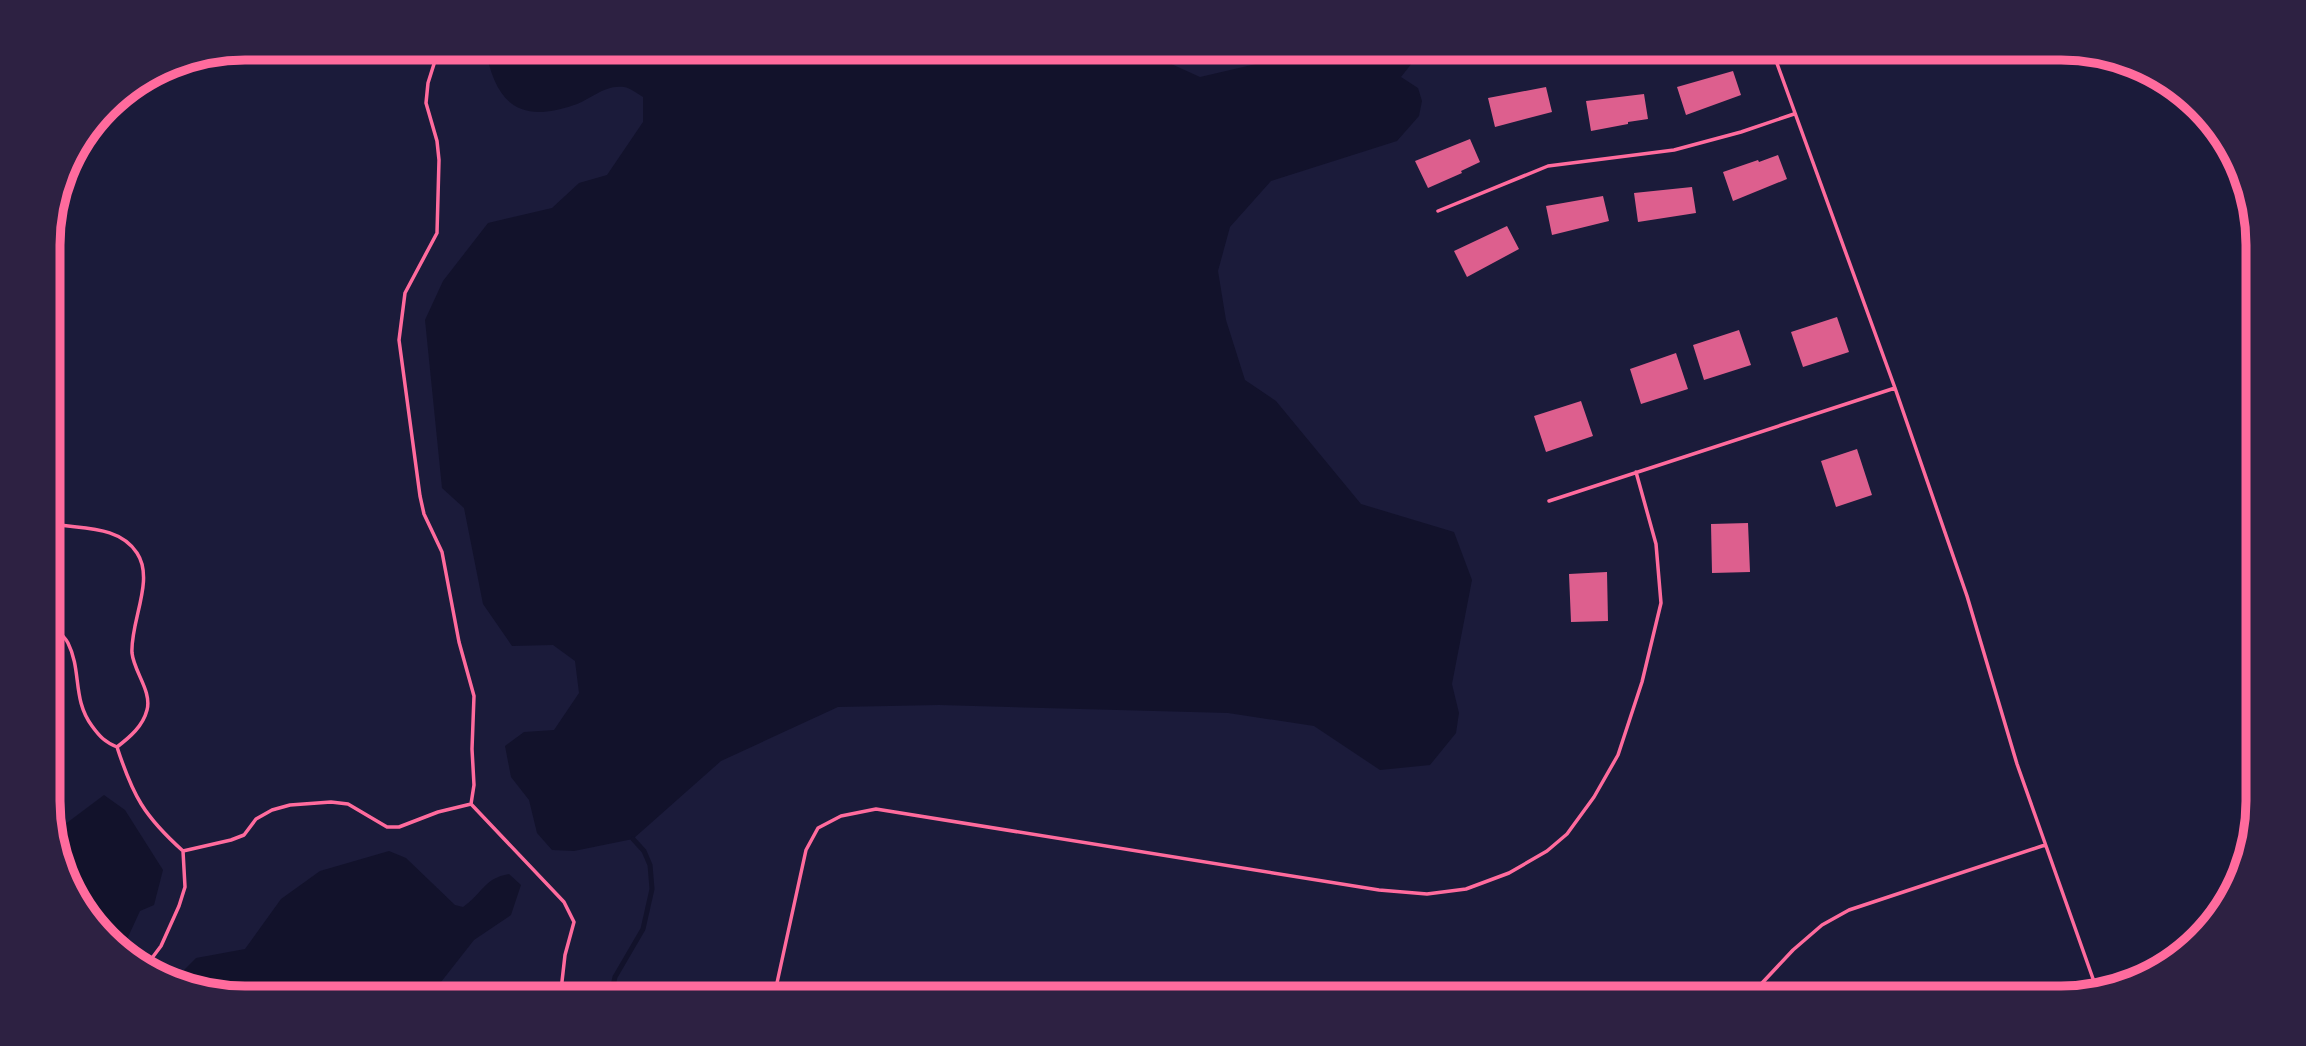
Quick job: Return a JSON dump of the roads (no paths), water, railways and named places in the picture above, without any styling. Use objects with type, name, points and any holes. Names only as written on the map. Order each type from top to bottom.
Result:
[{"type":"lane","points":[[1775,59],[1895,388],[1967,596],[2017,764],[2095,983]]},
{"type":"lane","points":[[435,60],[426,103],[437,141],[439,160],[437,233],[405,293],[399,340],[420,496],[424,514],[442,552],[459,642],[474,696],[474,785],[471,804]]},
{"type":"lane","points":[[1438,211],[1548,166],[1674,150],[1794,114]]},
{"type":"lane","points":[[1549,501],[1895,388]]},
{"type":"lane","points":[[776,986],[806,850],[818,828],[841,816],[876,809],[1379,890],[1427,894],[1466,889],[1509,873],[1547,851],[1567,834],[1594,797],[1618,755],[1642,682],[1661,603],[1656,544],[1636,472]]},
{"type":"lane","points":[[59,525],[115,533],[127,541],[138,555],[144,571],[143,589],[133,632],[132,654],[148,707],[143,722],[117,747]]},
{"type":"lane","points":[[59,633],[66,639],[74,657],[80,705],[88,720],[103,741],[117,747],[136,798],[153,822],[183,851],[185,887],[161,946],[150,960]]},
{"type":"lane","points":[[183,851],[244,835],[256,819],[272,810],[290,805],[331,802],[348,804],[387,827],[399,827],[439,811],[471,804]]},
{"type":"lane","points":[[471,804],[564,902],[570,913],[574,922],[565,955],[561,986]]},
{"type":"lane","points":[[1759,986],[1793,950],[1822,925],[1849,910],[2045,845]]},
{"type":"waterway","points":[[613,986],[615,977],[643,929],[652,889],[650,865],[644,851],[633,839]]}]
